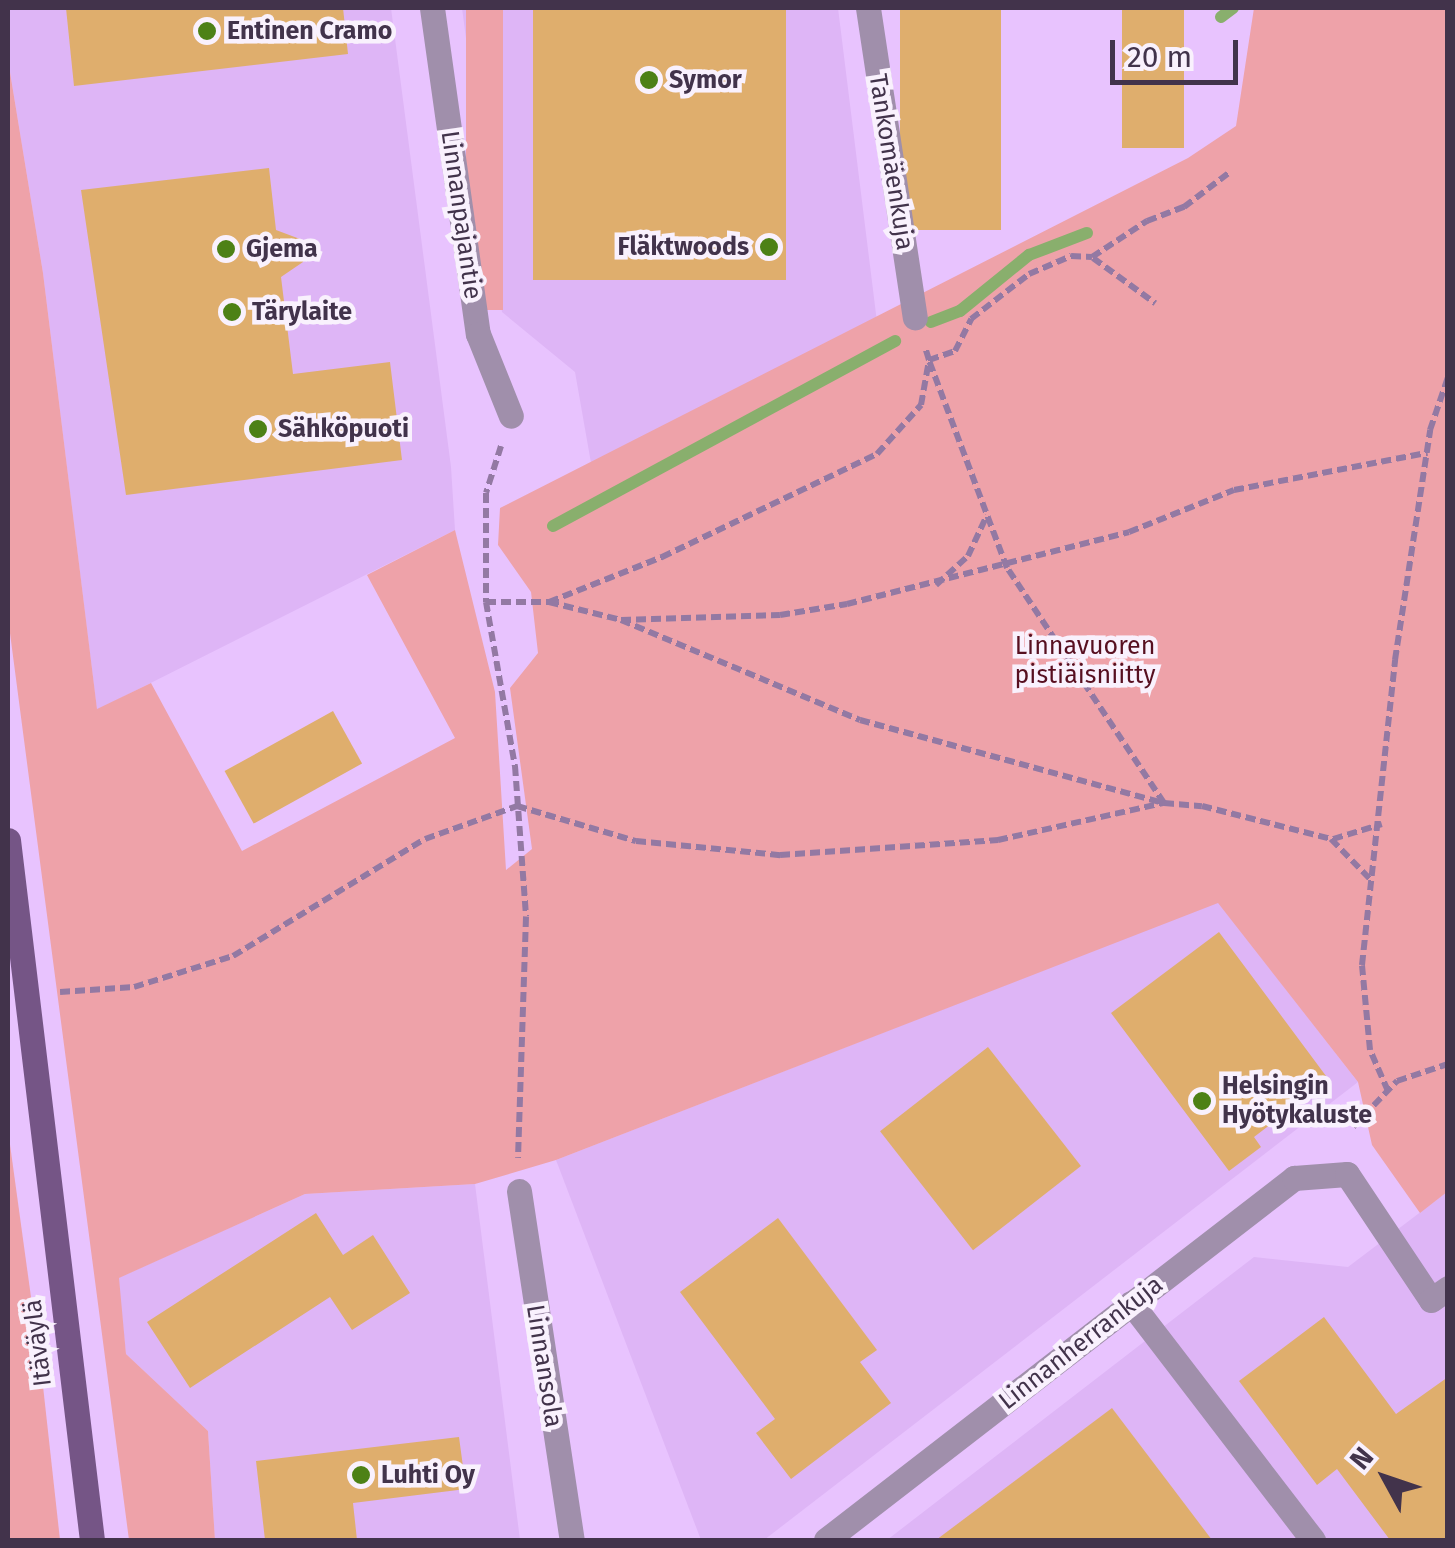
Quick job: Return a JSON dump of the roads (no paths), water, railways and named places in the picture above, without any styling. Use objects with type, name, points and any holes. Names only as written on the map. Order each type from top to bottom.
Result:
[{"type":"main road","name":"Itäväylä","points":[[8,840],[92,1540]]},
{"type":"street","name":"Linnanpajantie","points":[[432,8],[478,334],[511,416]]},
{"type":"street","name":"Tankomäenkuja","points":[[868,8],[915,317]]},
{"type":"street","name":"Linnanherrankuja","points":[[826,1540],[1294,1178],[1348,1174],[1432,1300],[1448,1288]]},
{"type":"street","name":"Linnansola","points":[[520,1190],[572,1540]]},
{"type":"street","points":[[1131,1304],[1313,1540]]},
{"type":"waterway","points":[[1221,17],[1233,8]]},
{"type":"waterway","points":[[931,322],[960,311],[1029,255],[1087,233]]},
{"type":"waterway","points":[[553,526],[895,341]]},
{"type":"place","name":"Entinen Cramo","points":[[207,31]]},
{"type":"place","name":"Symor","points":[[649,80]]},
{"type":"place","name":"Fläktwoods","points":[[769,247]]},
{"type":"place","name":"Gjema","points":[[226,249]]},
{"type":"place","name":"Tärylaite","points":[[232,312]]},
{"type":"place","name":"Sähköpuoti","points":[[258,429]]},
{"type":"place","name":"Helsingin Hyötykaluste","points":[[1202,1101]]},
{"type":"place","name":"Luhti Oy","points":[[361,1475]]},
{"type":"park label","name":"Linnavuoren pistiäisniitty","points":[[1085,662]]}]
